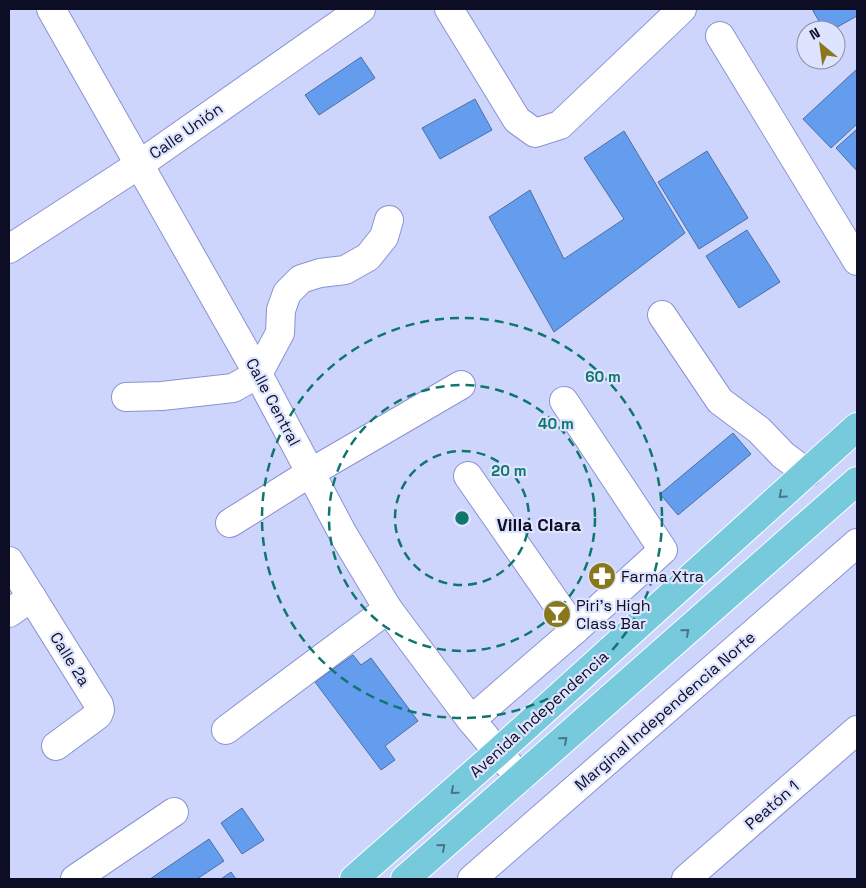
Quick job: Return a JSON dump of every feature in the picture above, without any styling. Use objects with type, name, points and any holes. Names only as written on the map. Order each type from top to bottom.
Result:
[{"type":"main road","name":"Avenida Independencia","points":[[354,879],[498,752],[857,427]]},
{"type":"main road","points":[[405,879],[857,481]]},
{"type":"street","name":"Calle Central","points":[[51,9],[258,374],[343,534],[388,609],[471,720],[520,778]]},
{"type":"street","name":"Calle Unión","points":[[9,249],[140,164],[360,9]]},
{"type":"street","points":[[449,9],[516,120],[536,133],[560,125],[682,9]]},
{"type":"street","points":[[720,36],[857,261]]},
{"type":"street","points":[[126,396],[162,396],[233,388],[258,374],[280,333],[281,310],[287,294],[301,280],[320,274],[345,270],[368,257],[384,238],[389,220]]},
{"type":"street","points":[[662,315],[720,401],[759,430],[783,455],[807,473]]},
{"type":"street","points":[[230,523],[310,473],[461,385]]},
{"type":"street","points":[[471,720],[575,630],[663,550],[564,401]]},
{"type":"street","points":[[468,476],[575,630]]},
{"type":"street","name":"Marginal Independencia Norte","points":[[472,879],[857,543]]},
{"type":"street","name":"Calle 2a","points":[[9,560],[99,705],[98,715],[56,746]]},
{"type":"street","points":[[9,613],[32,597]]},
{"type":"street","points":[[226,730],[388,609]]},
{"type":"street","name":"Peatón 1","points":[[686,879],[857,730]]},
{"type":"street","points":[[75,879],[174,812]]},
{"type":"building","points":[[812,9],[857,9],[857,16],[846,22],[846,20],[818,20]]},
{"type":"building","points":[[361,57],[375,78],[319,115],[305,95]]},
{"type":"building","points":[[857,69],[857,124],[831,148],[803,119]]},
{"type":"building","points":[[475,99],[492,130],[440,159],[422,128]]},
{"type":"building","points":[[857,129],[857,171],[836,148]]},
{"type":"building","points":[[624,131],[685,233],[554,332],[489,217],[530,190],[564,259],[624,219],[584,158]]},
{"type":"building","points":[[707,151],[748,218],[699,249],[658,182]]},
{"type":"building","points":[[747,230],[780,282],[739,308],[706,256]]},
{"type":"building","points":[[733,433],[751,454],[678,515],[660,494]]},
{"type":"building","points":[[353,655],[361,665],[371,658],[418,721],[385,746],[395,760],[381,770],[315,682]]},
{"type":"building","points":[[242,808],[264,840],[242,854],[221,823]]},
{"type":"building","points":[[209,839],[224,861],[197,879],[150,879]]},
{"type":"building","points":[[231,872],[236,879],[221,879]]},
{"type":"place","name":"Farma Xtra","points":[[602,576]]},
{"type":"place","name":"Piri's High Class Bar","points":[[557,614]]},
{"type":"district","name":"Villa Clara","points":[[539,524]]}]
